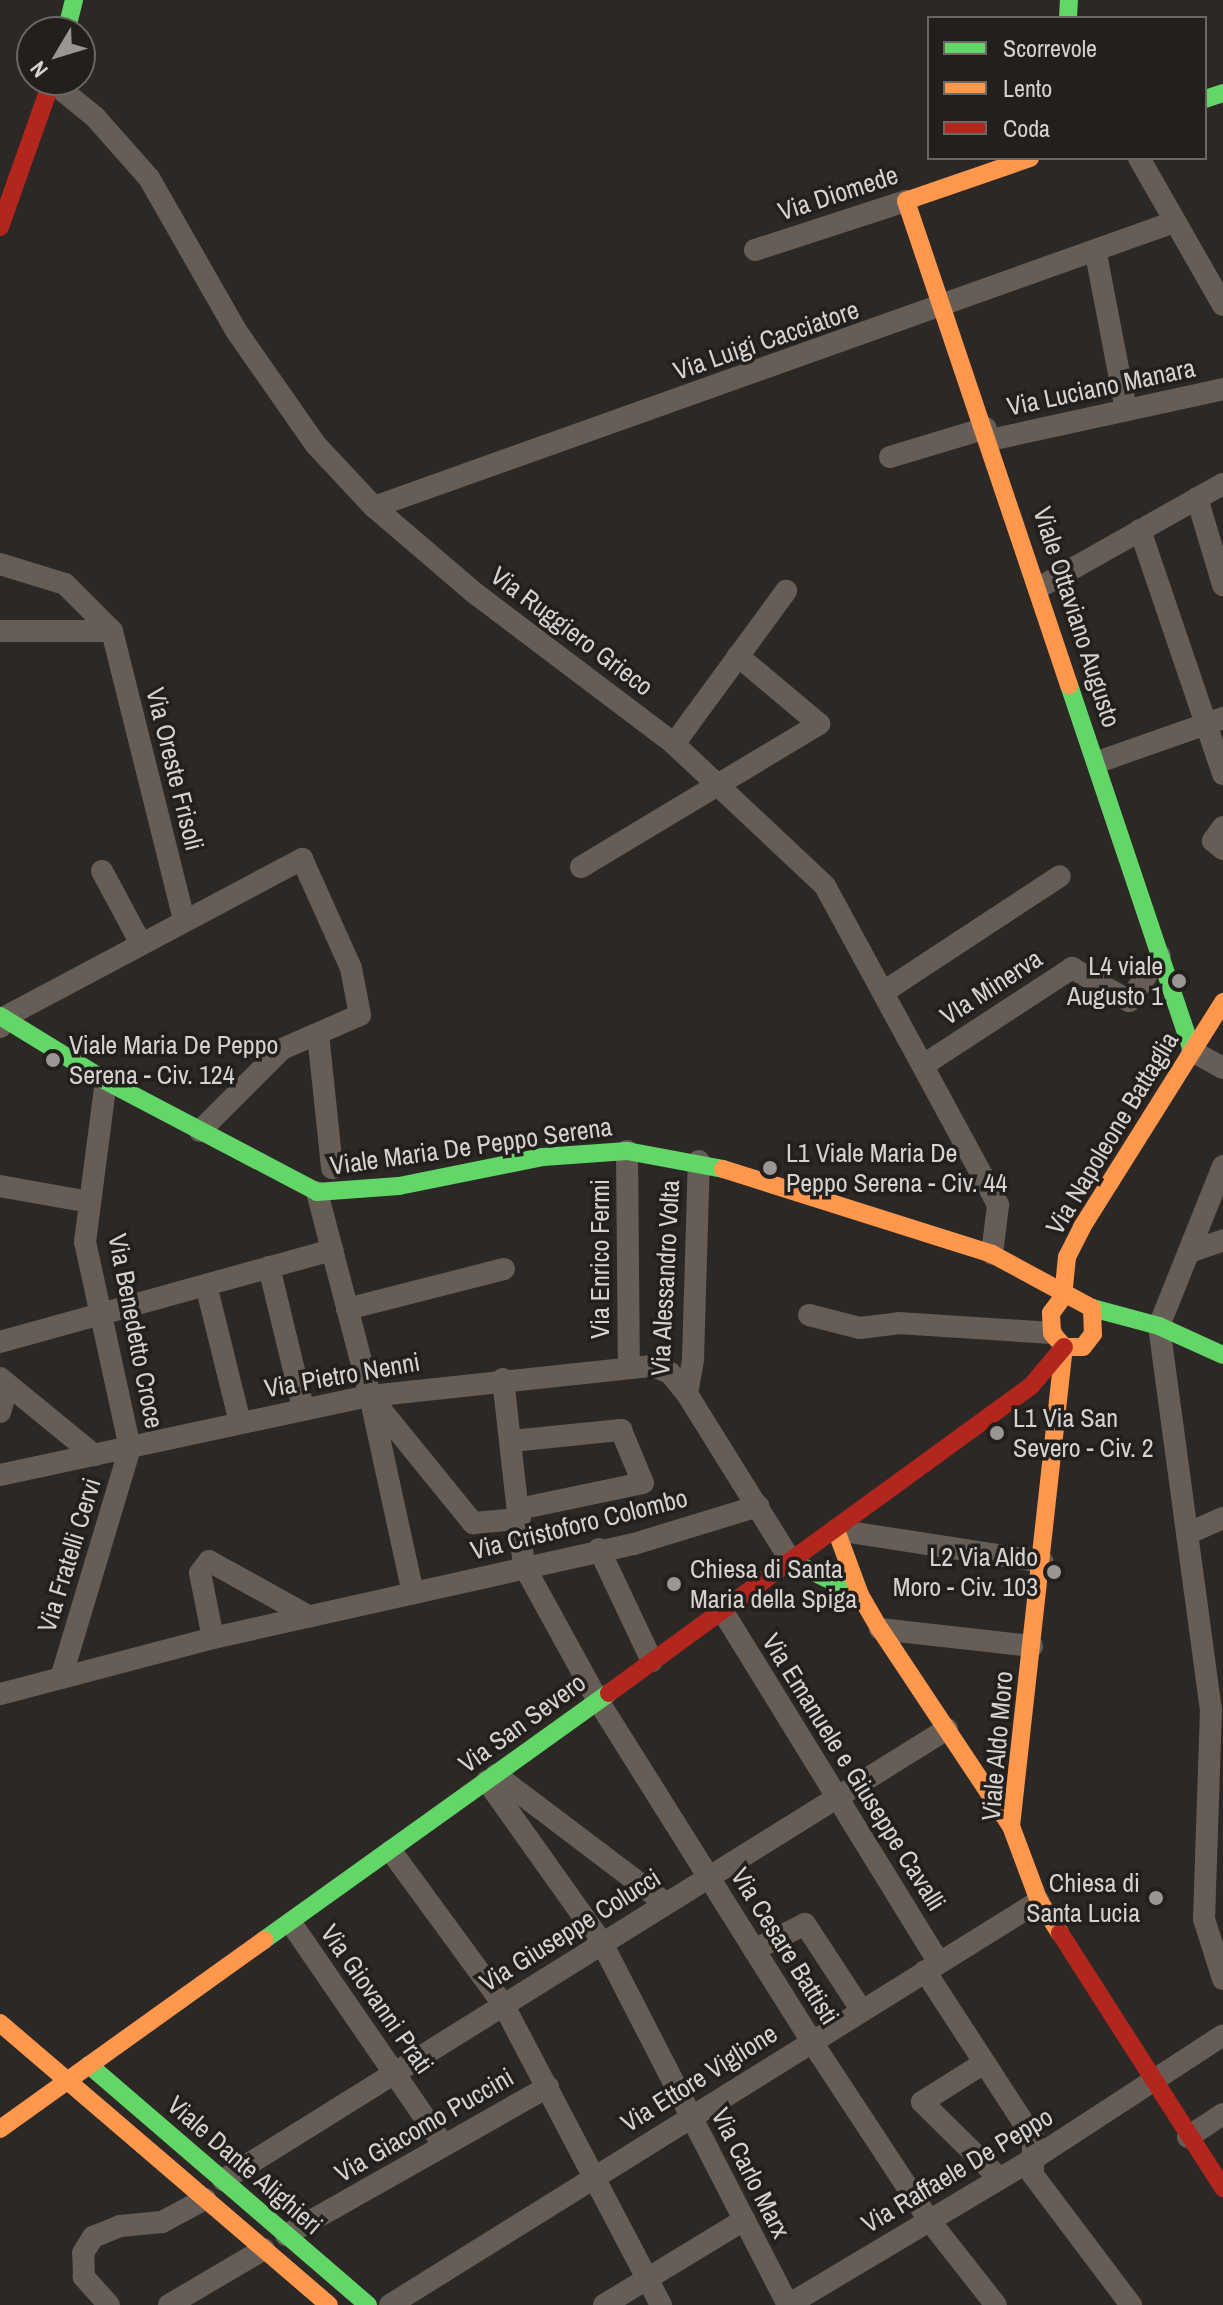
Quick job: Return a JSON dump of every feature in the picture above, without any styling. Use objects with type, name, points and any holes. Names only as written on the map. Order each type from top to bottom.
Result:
[{"type":"street","points":[[0,227],[47,96]]},
{"type":"street","name":"Via Ruggiero Grieco","points":[[70,96],[95,117],[149,178],[237,332],[315,444],[374,507],[476,594],[674,744],[825,886],[925,1064],[998,1205],[992,1254]]},
{"type":"street","name":"Via Diomede","points":[[755,250],[1024,160]]},
{"type":"street","points":[[1140,160],[1222,299]]},
{"type":"street","name":"Viale Ottaviano Augusto","points":[[906,201],[1040,587],[1192,1051]]},
{"type":"street","name":"Via Luigi Cacciatore","points":[[374,507],[945,308],[1096,254],[1174,222]]},
{"type":"street","points":[[1096,254],[1126,410]]},
{"type":"street","name":"Via Luciano Manara","points":[[890,457],[988,434],[1223,389]]},
{"type":"street","points":[[1040,587],[1223,484]]},
{"type":"street","points":[[1197,498],[1223,585]]},
{"type":"street","points":[[1140,530],[1214,721],[1223,774]]},
{"type":"street","points":[[0,564],[65,584],[112,631]]},
{"type":"street","points":[[674,744],[786,591]]},
{"type":"street","points":[[0,631],[112,631]]},
{"type":"street","name":"Via Oreste Frisoli","points":[[112,631],[184,920]]},
{"type":"street","points":[[581,867],[819,724],[738,656]]},
{"type":"street","points":[[1098,762],[1214,721]]},
{"type":"street","points":[[1223,827],[1213,841],[1223,849]]},
{"type":"street","points":[[1,1020],[140,942],[302,859],[336,932],[360,1015],[282,1049],[200,1131]]},
{"type":"street","points":[[102,871],[140,942]]},
{"type":"street","points":[[885,991],[1060,876]]},
{"type":"street","name":"VIa Minerva","points":[[925,1064],[1072,968],[1129,1001],[1160,955]]},
{"type":"street","name":"Via Napoleone Battaglia","points":[[1063,1297],[1067,1257],[1223,1002]]},
{"type":"street","name":"Viale Maria De Peppo Serena","points":[[1,1020],[106,1081],[317,1192],[399,1186],[543,1157],[627,1151],[699,1161],[992,1254],[1063,1297],[1159,1326],[1223,1355]]},
{"type":"street","points":[[318,1034],[332,1168]]},
{"type":"street","points":[[1192,1051],[1223,1068]]},
{"type":"street","name":"Via Benedetto Croce","points":[[106,1081],[85,1242],[130,1448]]},
{"type":"street","name":"Via Enrico Fermi","points":[[627,1151],[629,1367]]},
{"type":"street","name":"Via Alessandro Volta","points":[[699,1161],[693,1359],[687,1394],[791,1561]]},
{"type":"street","points":[[1223,1166],[1159,1326],[1217,1757],[1204,1919],[1223,1979]]},
{"type":"street","points":[[0,1186],[90,1202]]},
{"type":"street","points":[[317,1192],[370,1396],[413,1593]]},
{"type":"street","points":[[1189,1252],[1223,1240]]},
{"type":"street","points":[[0,1342],[332,1250]]},
{"type":"street","points":[[1056,1331],[1023,1271],[1067,1257]]},
{"type":"street","points":[[269,1267],[303,1408]]},
{"type":"street","points":[[347,1309],[504,1269]]},
{"type":"street","points":[[206,1285],[240,1422]]},
{"type":"street","name":"Via San Severo","points":[[0,2129],[391,1851],[1031,1386],[1056,1331],[1063,1297]]},
{"type":"street","points":[[1088,1343],[1092,1308]]},
{"type":"street","points":[[809,1315],[860,1328],[898,1323],[1056,1331],[1088,1343]]},
{"type":"street","points":[[1088,1343],[1127,1317]]},
{"type":"street","name":"Viale Aldo Moro","points":[[1056,1331],[1043,1562],[1011,1826],[1039,1901],[1223,2188]]},
{"type":"street","name":"Via Pietro Nenni","points":[[0,1475],[303,1408],[503,1379],[629,1367],[663,1368],[687,1394]]},
{"type":"street","points":[[503,1379],[524,1566]]},
{"type":"street","points":[[0,1412],[4,1381]]},
{"type":"street","points":[[4,1381],[94,1455]]},
{"type":"street","points":[[370,1396],[473,1523],[643,1483],[621,1430],[512,1441]]},
{"type":"street","name":"Via Fratelli Cervi","points":[[61,1678],[130,1448]]},
{"type":"street","name":"Via Cristoforo Colombo","points":[[0,1694],[213,1638],[599,1549],[758,1506]]},
{"type":"street","points":[[1187,1534],[1223,1518]]},
{"type":"street","points":[[1011,1826],[880,1629],[860,1595],[836,1530],[1043,1562]]},
{"type":"street","points":[[599,1549],[652,1661]]},
{"type":"street","points":[[213,1638],[200,1573],[209,1561],[310,1617]]},
{"type":"street","points":[[791,1561],[860,1595]]},
{"type":"street","name":"Via Cesare Battisti","points":[[524,1566],[597,1699],[812,2042],[929,2220],[996,2305]]},
{"type":"street","name":"Via Emanuele e Giuseppe Cavalli","points":[[722,1610],[836,1797],[984,2063],[1033,2137],[1030,2161],[1033,2175],[1124,2303]]},
{"type":"street","points":[[880,1629],[1032,1646]]},
{"type":"street","name":"Via Giuseppe Colucci","points":[[223,2180],[947,1729]]},
{"type":"street","points":[[492,1778],[665,1903]]},
{"type":"street","name":"Via Carlo Marx","points":[[492,1778],[602,1943],[788,2305]]},
{"type":"street","points":[[391,1851],[503,2004],[596,2175],[661,2305]]},
{"type":"street","name":"Via Ettore Viglione","points":[[390,2305],[1039,1901]]},
{"type":"street","name":"Via Giovanni Prati","points":[[291,1923],[444,2146]]},
{"type":"street","points":[[754,1950],[805,1924],[862,2011]]},
{"type":"street","name":"Viale Dante Alighieri","points":[[0,2023],[329,2305]]},
{"type":"street","name":"Via Raffaele De Peppo","points":[[788,2305],[1030,2161],[1223,2035]]},
{"type":"street","points":[[984,2063],[922,2102],[999,2178]]},
{"type":"street","name":"Viale Dante Alighieri","points":[[89,2065],[368,2305]]},
{"type":"street","name":"Via Giacomo Puccini","points":[[286,2235],[548,2087]]},
{"type":"street","points":[[1188,2137],[1223,2114]]},
{"type":"street","points":[[109,2305],[84,2277],[83,2253],[93,2237],[120,2226],[162,2222],[205,2199]]},
{"type":"street","points":[[604,2305],[744,2220]]},
{"type":"street","points":[[169,2305],[264,2249]]},
{"type":"traffic: fast","points":[[70,16],[74,0]]},
{"type":"traffic: fast","points":[[1068,16],[1069,0]]},
{"type":"traffic: fast","points":[[1207,98],[1223,93]]},
{"type":"traffic: fast","points":[[1069,685],[1192,1051]]},
{"type":"traffic: fast","points":[[0,1016],[106,1081],[317,1192],[399,1186],[543,1157],[627,1151],[723,1169]]},
{"type":"traffic: fast","points":[[1092,1308],[1159,1326],[1223,1355]]},
{"type":"traffic: fast","points":[[791,1561],[860,1595]]},
{"type":"traffic: fast","points":[[264,1940],[609,1693]]},
{"type":"traffic: fast","points":[[89,2065],[368,2305]]},
{"type":"traffic: slow","points":[[1024,160],[906,201],[1069,685]]},
{"type":"traffic: slow","points":[[1063,1297],[1067,1257],[1082,1227],[1223,1002]]},
{"type":"traffic: slow","points":[[723,1169],[992,1254],[1092,1308],[1093,1334],[1083,1347],[1064,1347],[1052,1333],[1051,1313],[1063,1297]]},
{"type":"traffic: slow","points":[[1060,1933],[1039,1901],[1011,1826],[1064,1347]]},
{"type":"traffic: slow","points":[[836,1530],[860,1595],[880,1629],[1011,1826]]},
{"type":"traffic: slow","points":[[0,2129],[264,1940]]},
{"type":"traffic: slow","points":[[0,2023],[329,2305]]},
{"type":"traffic: jam","points":[[0,227],[46,96]]},
{"type":"traffic: jam","points":[[609,1693],[1031,1386],[1064,1347]]},
{"type":"traffic: jam","points":[[1060,1933],[1223,2188]]},
{"type":"place","name":"L4 viale Augusto 1","points":[[1179,981]]},
{"type":"place","name":"Viale Maria De Peppo Serena - Civ. 124","points":[[53,1060]]},
{"type":"place","name":"L1 Viale Maria De Peppo Serena - Civ. 44","points":[[770,1168]]},
{"type":"place","name":"L1 Via San Severo - Civ. 2","points":[[997,1433]]},
{"type":"place","name":"L2 Via Aldo Moro - Civ. 103","points":[[1054,1572]]},
{"type":"place","name":"Chiesa di Santa Maria della Spiga","points":[[674,1584]]},
{"type":"place","name":"Chiesa di Santa Lucia","points":[[1156,1898]]}]
